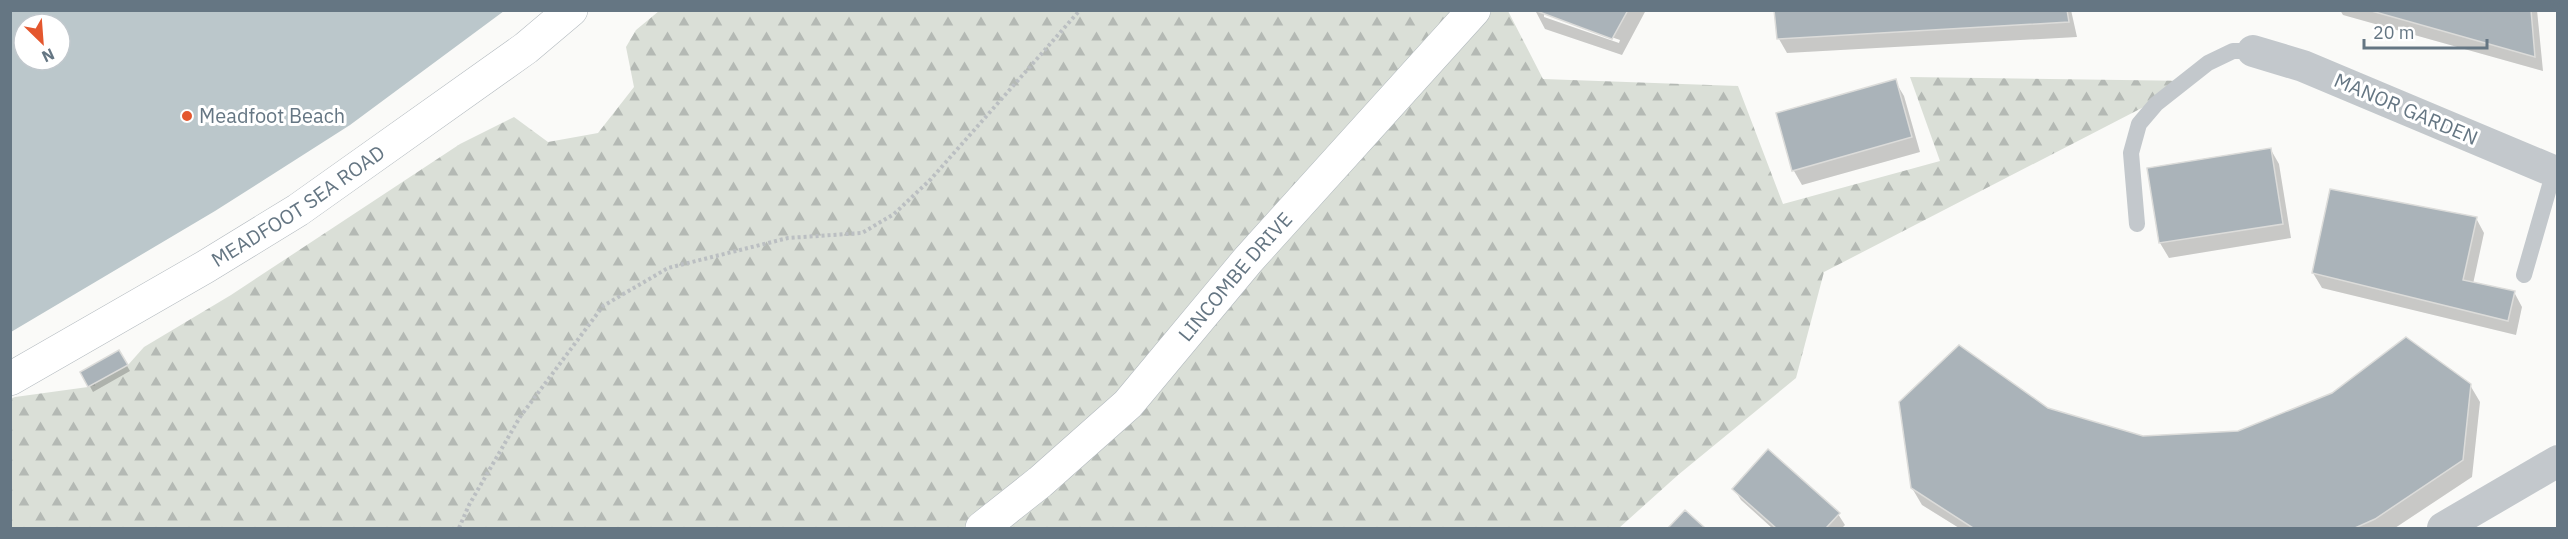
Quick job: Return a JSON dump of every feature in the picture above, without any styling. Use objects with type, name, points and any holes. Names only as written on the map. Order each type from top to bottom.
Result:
[{"type":"street","name":"MEADFOOT SEA ROAD","points":[[10,379],[205,267],[298,210],[526,48],[571,10]]},
{"type":"street","name":"LINCOMBE DRIVE","points":[[982,528],[1040,482],[1128,404],[1248,260],[1474,10]]},
{"type":"street","name":"MANOR GARDEN","points":[[2253,51],[2303,66],[2556,172]]},
{"type":"street","points":[[2443,528],[2558,461]]},
{"type":"lane","points":[[2137,224],[2131,153],[2139,124],[2156,104],[2208,63],[2233,51],[2253,51]]},
{"type":"lane","points":[[2524,275],[2556,172]]},
{"type":"path","points":[[459,528],[469,505],[520,417],[603,306],[668,268],[788,238],[862,233],[886,219],[931,179],[1080,10]]},
{"type":"green space","points":[[659,11],[1508,11],[1543,79],[1738,86],[1783,204],[1940,161],[1910,77],[2194,81],[1824,272],[1796,378],[1678,475],[1619,528],[11,528],[10,399],[88,387],[128,365],[144,347],[231,295],[460,144],[514,117],[548,142],[598,133],[634,87],[626,47],[636,30]]},
{"type":"shaded area","name":"Meadfoot Beach","points":[[11,10],[504,10],[350,125],[215,211],[11,332]]},
{"type":"building","points":[[1534,10],[1628,10],[1612,39]]},
{"type":"building","points":[[1774,10],[2067,10],[2069,22],[1777,39]]},
{"type":"building","points":[[2368,10],[2531,10],[2535,57]]},
{"type":"building","points":[[1896,79],[1912,137],[1792,171],[1776,113]]},
{"type":"building","points":[[2271,148],[2283,224],[2159,243],[2147,168]]},
{"type":"building","points":[[2330,189],[2477,217],[2463,280],[2515,291],[2508,321],[2312,273]]},
{"type":"building","points":[[2406,337],[2471,384],[2463,460],[2375,519],[2355,528],[1973,528],[1911,488],[1899,402],[1959,345],[2048,408],[2143,436],[2238,431],[2332,393]]},
{"type":"building","points":[[119,350],[128,365],[88,387],[80,372]]},
{"type":"building","points":[[1768,449],[1840,513],[1826,528],[1776,528],[1732,489]]},
{"type":"building","points":[[1685,510],[1705,528],[1668,528]]},
{"type":"place","name":"Meadfoot Beach","points":[[187,116]]}]
